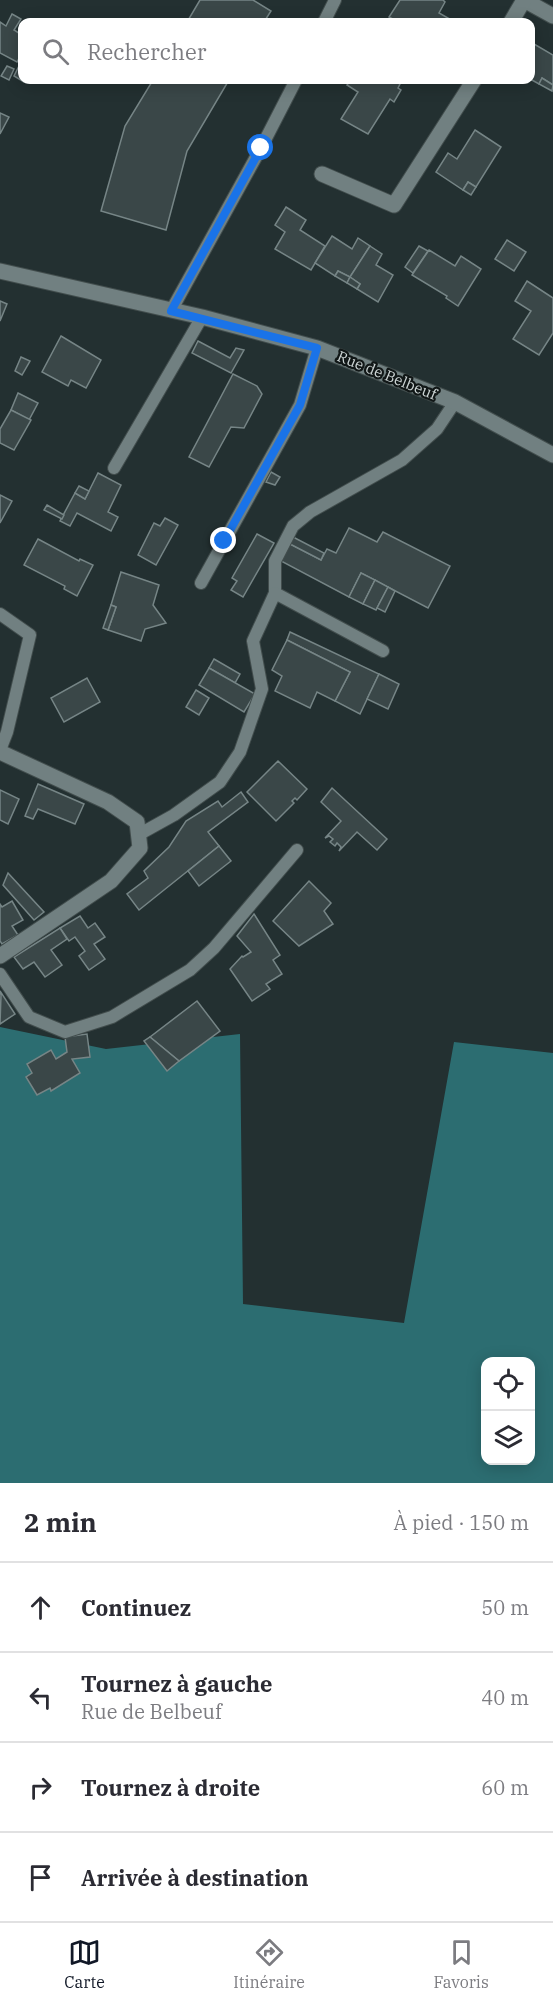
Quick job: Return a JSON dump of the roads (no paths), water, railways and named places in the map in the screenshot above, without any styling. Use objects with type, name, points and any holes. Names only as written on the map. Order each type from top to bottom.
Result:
[{"type":"street","points":[[513,18],[524,0],[553,16]]},
{"type":"street","points":[[322,174],[394,206],[471,84]]},
{"type":"street","name":"Rue de Belbeuf","points":[[0,272],[201,317],[317,348],[455,402],[553,455]]},
{"type":"street","points":[[0,751],[108,802],[136,822],[140,848],[111,881],[0,956]]},
{"type":"lane","points":[[326,18],[335,0]]},
{"type":"lane","points":[[171,311],[294,84]]},
{"type":"lane","points":[[114,468],[201,317]]},
{"type":"lane","points":[[201,583],[300,405],[317,348]]},
{"type":"lane","points":[[138,835],[174,815],[220,782],[240,752],[262,689],[253,641],[275,593],[275,561],[293,526],[310,512],[402,460],[437,429],[455,402]]},
{"type":"lane","points":[[275,593],[383,651]]},
{"type":"lane","points":[[0,614],[30,634],[7,732],[0,751]]},
{"type":"lane","points":[[0,974],[29,1017],[65,1032],[112,1017],[190,970],[206,956],[297,850]]}]
